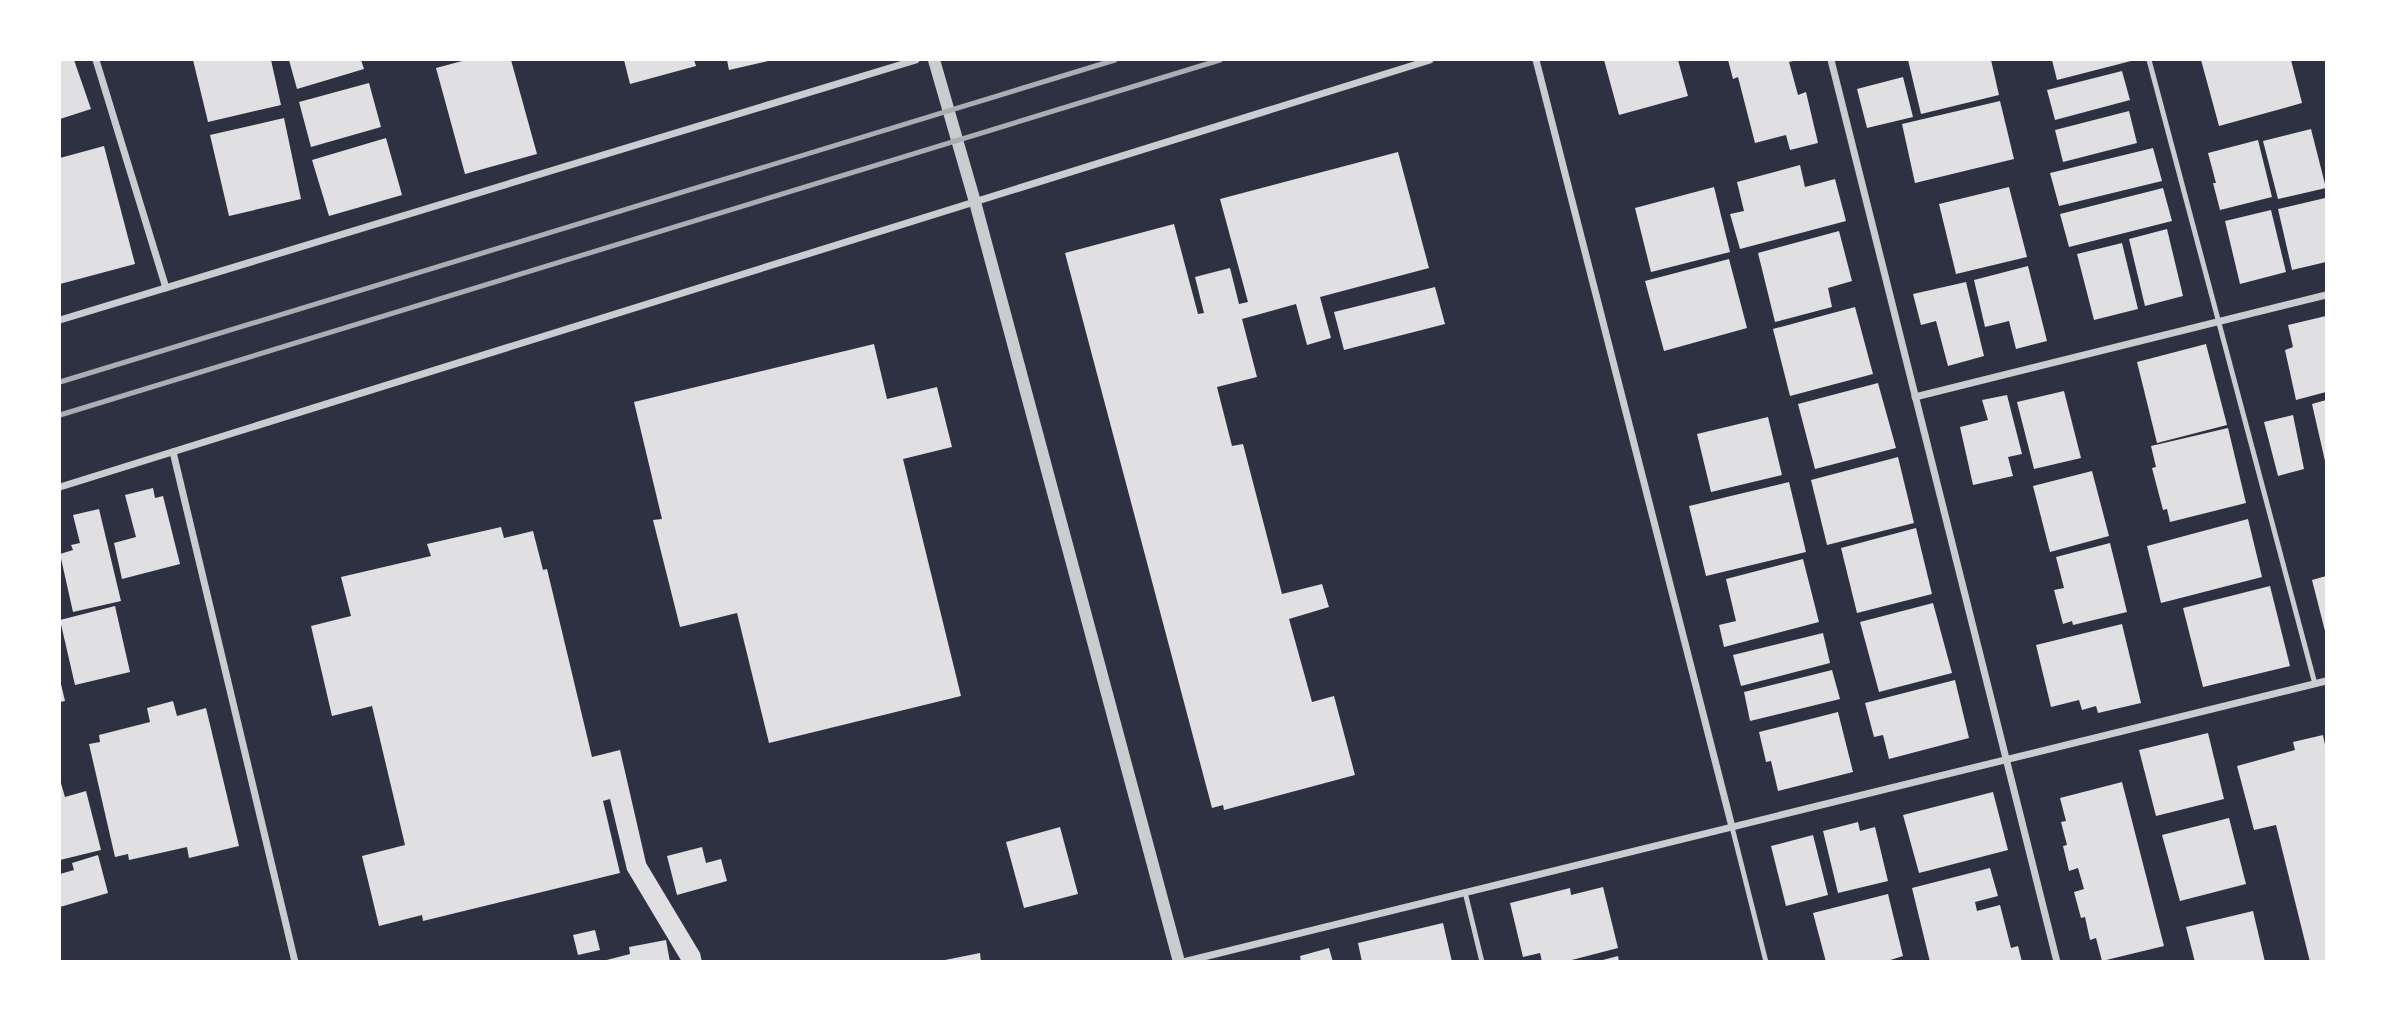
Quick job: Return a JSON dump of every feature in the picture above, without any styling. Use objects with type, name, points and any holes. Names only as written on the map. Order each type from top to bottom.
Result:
[{"type":"street","points":[[96,60],[166,288]]},
{"type":"street","points":[[60,320],[916,60]]},
{"type":"street","points":[[934,60],[1181,961],[2326,681]]},
{"type":"street","points":[[60,487],[1430,60]]},
{"type":"street","points":[[1536,60],[1732,827]]},
{"type":"street","points":[[1830,60],[2057,961]]},
{"type":"street","points":[[1915,397],[2326,295]]},
{"type":"street","points":[[173,452],[295,961]]},
{"type":"lane","points":[[2149,60],[2315,684]]},
{"type":"lane","points":[[1732,827],[1766,961]]},
{"type":"lane","points":[[1465,892],[1482,961]]},
{"type":"building","points":[[60,60],[74,60],[91,109],[60,119]]},
{"type":"building","points":[[193,60],[271,60],[281,105],[208,122]]},
{"type":"building","points":[[289,60],[361,60],[364,69],[297,89]]},
{"type":"building","points":[[466,60],[511,60],[537,154],[465,174],[436,68]]},
{"type":"building","points":[[624,60],[694,60],[696,66],[630,84]]},
{"type":"building","points":[[727,60],[768,60],[768,61],[729,70]]},
{"type":"building","points":[[1604,60],[1678,60],[1688,96],[1619,115]]},
{"type":"building","points":[[1728,60],[1798,60],[1789,62],[1798,95],[1806,92],[1818,143],[1790,150],[1786,135],[1755,143],[1738,77],[1733,79]]},
{"type":"building","points":[[1908,60],[1991,60],[1999,95],[1921,114]]},
{"type":"building","points":[[2052,60],[2135,60],[2057,80]]},
{"type":"building","points":[[2201,60],[2291,60],[2302,103],[2219,126]]},
{"type":"building","points":[[2122,71],[2130,100],[2055,120],[2047,90]]},
{"type":"building","points":[[1903,77],[1913,117],[1867,128],[1857,89]]},
{"type":"building","points":[[369,83],[381,127],[311,147],[299,102]]},
{"type":"building","points":[[2000,101],[2014,159],[1915,183],[1902,124]]},
{"type":"building","points":[[2129,111],[2137,143],[2063,162],[2055,130]]},
{"type":"building","points":[[284,118],[301,199],[229,216],[210,135]]},
{"type":"building","points":[[2311,129],[2326,188],[2278,199],[2263,141]]},
{"type":"building","points":[[386,138],[402,195],[329,216],[312,160]]},
{"type":"building","points":[[2258,140],[2272,197],[2220,210],[2208,153]]},
{"type":"building","points":[[104,146],[135,264],[60,284],[60,158]]},
{"type":"building","points":[[2153,148],[2162,181],[2059,206],[2050,173]]},
{"type":"building","points":[[1398,152],[1429,268],[1320,297],[1331,338],[1307,345],[1296,304],[1242,319],[1257,377],[1217,387],[1232,446],[1243,444],[1282,594],[1322,584],[1329,607],[1289,619],[1312,702],[1334,696],[1355,775],[1224,810],[1223,805],[1212,808],[1065,253],[1174,224],[1198,314],[1204,313],[1195,277],[1230,268],[1239,304],[1248,302],[1220,199]]},
{"type":"building","points":[[1800,165],[1805,187],[1835,179],[1846,221],[1740,249],[1730,214],[1744,211],[1737,182]]},
{"type":"building","points":[[1714,187],[1730,252],[1651,272],[1635,208]]},
{"type":"building","points":[[2009,187],[2027,257],[1956,274],[1939,204]]},
{"type":"building","points":[[2163,188],[2172,221],[2069,247],[2060,214]]},
{"type":"building","points":[[2325,198],[2326,262],[2292,270],[2278,209]]},
{"type":"building","points":[[2271,210],[2286,272],[2240,284],[2225,221]]},
{"type":"building","points":[[2167,229],[2183,296],[2145,306],[2129,239]]},
{"type":"building","points":[[1839,231],[1852,281],[1828,288],[1832,307],[1775,322],[1758,253]]},
{"type":"building","points":[[2122,243],[2138,309],[2094,320],[2077,254]]},
{"type":"building","points":[[1729,259],[1747,328],[1664,351],[1645,281]]},
{"type":"building","points":[[2028,266],[2047,341],[2016,349],[2009,321],[1985,327],[1974,280]]},
{"type":"building","points":[[1966,282],[1984,356],[1948,366],[1936,321],[1921,325],[1913,294]]},
{"type":"building","points":[[1435,287],[1445,324],[1344,350],[1334,312]]},
{"type":"building","points":[[1855,307],[1873,374],[1790,396],[1773,329]]},
{"type":"building","points":[[2326,316],[2326,392],[2296,400],[2285,350],[2293,347],[2288,325]]},
{"type":"building","points":[[874,344],[887,399],[937,387],[952,447],[903,459],[961,696],[769,743],[737,613],[680,627],[653,520],[662,519],[634,402]]},
{"type":"building","points":[[2206,344],[2227,425],[2157,443],[2137,362]]},
{"type":"building","points":[[1878,383],[1896,448],[1815,469],[1798,404]]},
{"type":"building","points":[[2064,391],[2081,458],[2034,469],[2017,402]]},
{"type":"building","points":[[2007,395],[2022,454],[2008,457],[2013,476],[1973,485],[1960,427],[1988,420],[1982,400]]},
{"type":"building","points":[[2326,400],[2326,461],[2325,461],[2312,404]]},
{"type":"building","points":[[2293,415],[2304,469],[2278,476],[2264,422]]},
{"type":"building","points":[[1768,417],[1782,475],[1711,492],[1697,434]]},
{"type":"building","points":[[2228,428],[2246,503],[2170,522],[2167,509],[2163,510],[2152,468],[2156,467],[2151,446]]},
{"type":"building","points":[[1898,457],[1914,523],[1827,545],[1811,480]]},
{"type":"building","points":[[2092,471],[2109,536],[2050,552],[2033,486]]},
{"type":"building","points":[[1789,482],[1806,552],[1706,576],[1689,506]]},
{"type":"building","points":[[153,488],[155,498],[163,496],[180,564],[122,579],[114,543],[136,537],[125,495]]},
{"type":"building","points":[[99,509],[121,601],[73,612],[60,554],[73,550],[71,545],[80,543],[73,515]]},
{"type":"building","points":[[2248,519],[2262,577],[2161,603],[2147,546]]},
{"type":"building","points":[[501,527],[504,538],[533,531],[543,570],[547,569],[592,757],[620,750],[646,863],[700,953],[702,962],[682,962],[627,870],[610,799],[603,801],[620,873],[423,921],[422,915],[379,926],[362,856],[405,845],[372,706],[332,716],[311,626],[351,616],[341,577],[431,556],[427,544]]},
{"type":"building","points":[[1916,528],[1932,594],[1857,613],[1841,548]]},
{"type":"building","points":[[2110,543],[2127,612],[2073,625],[2072,621],[2063,624],[2054,590],[2064,588],[2056,557]]},
{"type":"building","points":[[1803,559],[1819,622],[1724,647],[1719,625],[1736,621],[1726,579]]},
{"type":"building","points":[[2326,576],[2326,635],[2312,580]]},
{"type":"building","points":[[2270,586],[2290,666],[2203,687],[2183,608]]},
{"type":"building","points":[[1933,603],[1952,673],[1879,692],[1860,622]]},
{"type":"building","points":[[115,606],[130,672],[75,685],[60,620]]},
{"type":"building","points":[[2122,624],[2141,703],[2098,713],[2096,706],[2082,710],[2079,700],[2051,707],[2036,645]]},
{"type":"building","points":[[1823,633],[1830,663],[1741,686],[1733,655]]},
{"type":"building","points":[[1832,670],[1840,699],[1750,721],[1744,692]]},
{"type":"building","points":[[60,680],[65,701],[60,702]]},
{"type":"building","points":[[1955,680],[1969,738],[1889,759],[1883,735],[1874,737],[1865,703]]},
{"type":"building","points":[[173,701],[177,716],[206,708],[239,846],[189,858],[187,847],[129,860],[128,854],[115,857],[89,744],[100,742],[99,735],[150,722],[147,708]]},
{"type":"building","points":[[1838,712],[1853,772],[1778,791],[1771,761],[1766,762],[1759,732]]},
{"type":"building","points":[[2208,733],[2224,799],[2156,816],[2139,750]]},
{"type":"building","points":[[2323,735],[2326,750],[2326,962],[2310,962],[2276,825],[2254,830],[2237,766],[2295,750],[2293,742]]},
{"type":"building","points":[[60,780],[65,797],[86,791],[101,850],[60,860]]},
{"type":"building","points":[[2122,782],[2164,946],[2102,961],[2096,938],[2090,940],[2085,917],[2081,918],[2074,892],[2084,889],[2078,868],[2069,871],[2063,846],[2067,845],[2061,822],[2066,821],[2060,798]]},
{"type":"building","points":[[1993,792],[2008,850],[1919,873],[1903,815]]},
{"type":"building","points":[[2229,818],[2246,884],[2180,901],[2162,835]]},
{"type":"building","points":[[1858,822],[1860,831],[1875,827],[1888,881],[1838,893],[1823,831]]},
{"type":"building","points":[[1060,827],[1078,894],[1024,908],[1006,842]]},
{"type":"building","points":[[1813,835],[1828,895],[1786,906],[1771,846]]},
{"type":"building","points":[[702,847],[706,863],[721,859],[727,881],[677,895],[667,856]]},
{"type":"building","points":[[98,855],[108,893],[60,907],[60,874],[74,870],[72,863]]},
{"type":"building","points":[[1990,868],[1998,896],[1975,902],[1977,911],[2000,905],[2011,948],[2018,946],[2022,962],[1930,962],[1912,888]]},
{"type":"building","points":[[1603,887],[1618,948],[1564,962],[1542,962],[1540,953],[1523,957],[1510,903],[1570,888],[1571,895]]},
{"type":"building","points":[[1888,894],[1903,956],[1884,962],[1826,962],[1813,913]]},
{"type":"building","points":[[2253,911],[2265,962],[2195,962],[2186,927]]},
{"type":"building","points":[[1443,923],[1452,962],[1362,962],[1358,943]]},
{"type":"building","points":[[595,930],[600,950],[578,955],[573,935]]},
{"type":"building","points":[[666,940],[670,962],[599,962],[630,954],[629,947]]},
{"type":"building","points":[[1329,948],[1333,962],[1301,962],[1300,956]]},
{"type":"building","points":[[980,953],[981,962],[945,962],[945,960]]},
{"type":"building","points":[[1618,956],[1619,962],[1599,962],[1599,961]]},
{"type":"railway","points":[[60,382],[1115,60]]},
{"type":"railway","points":[[60,415],[1220,60]]}]
